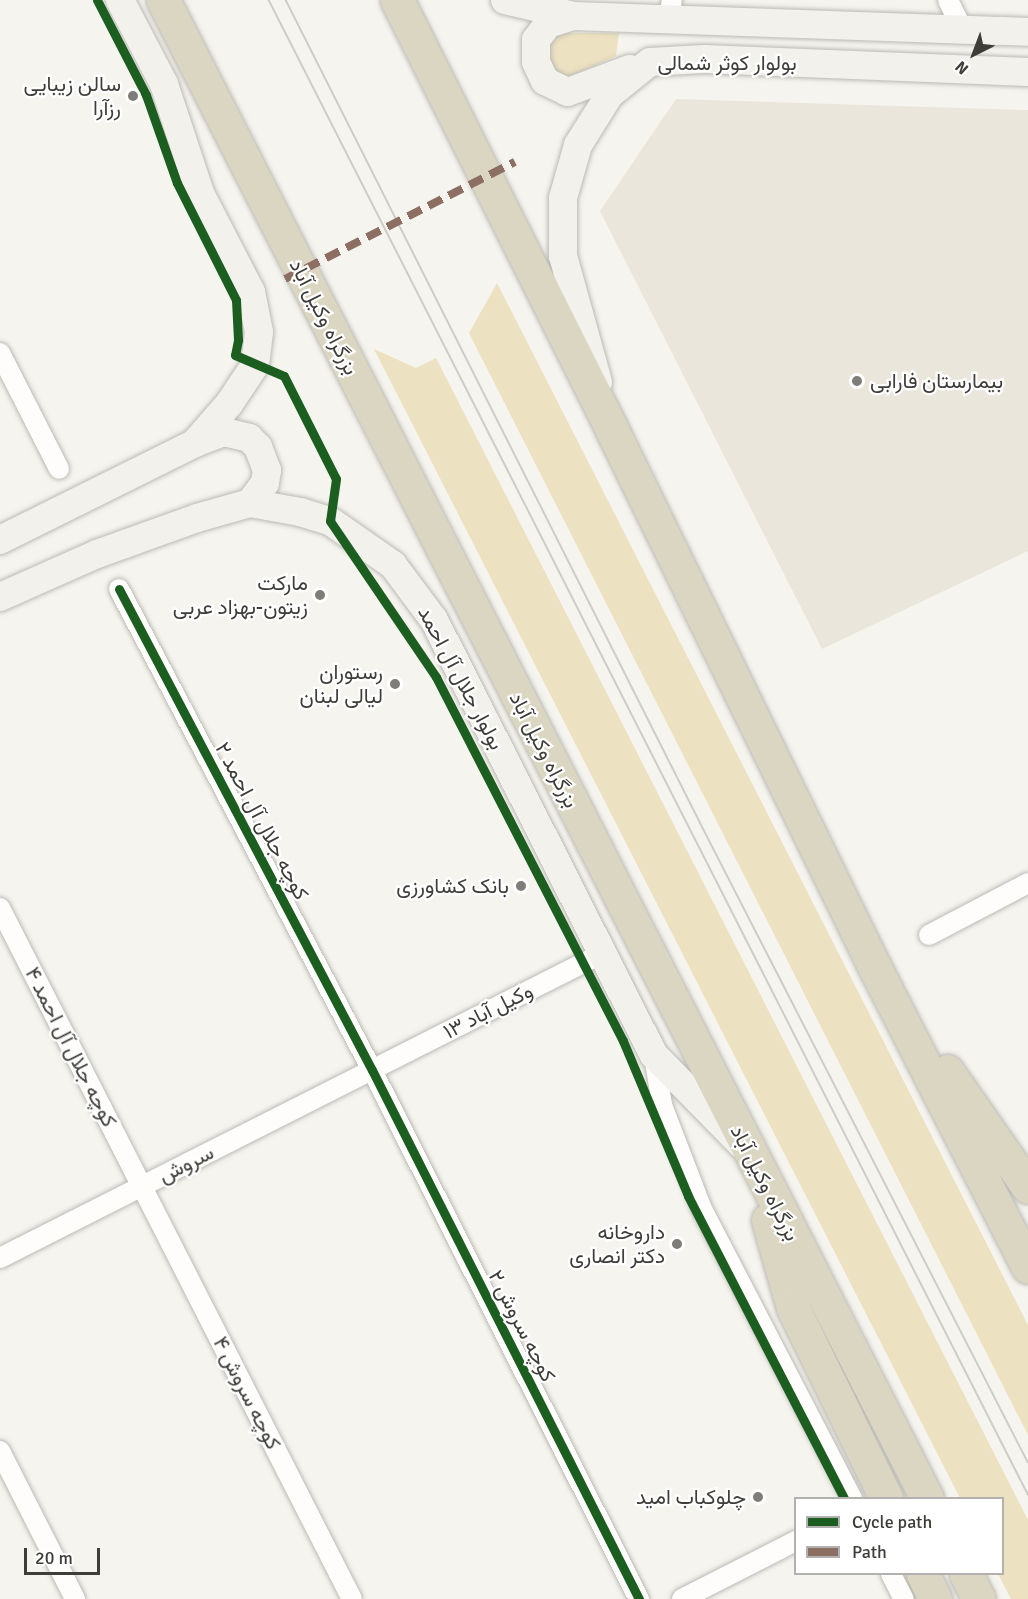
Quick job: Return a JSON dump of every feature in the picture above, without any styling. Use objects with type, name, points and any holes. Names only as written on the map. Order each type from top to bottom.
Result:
[{"type":"highway","name":"بزرگراه وکیل آباد","points":[[163,0],[748,1152],[926,1497]]},
{"type":"highway","points":[[397,0],[612,430],[874,966],[1028,1267]]},
{"type":"highway","points":[[874,966],[1028,1187]]},
{"type":"highway","points":[[748,1152],[793,1308],[886,1497]]},
{"type":"highway","points":[[923,1575],[935,1599]]},
{"type":"highway","points":[[967,1575],[979,1599]]},
{"type":"main road","points":[[120,0],[164,84],[200,193],[251,292],[259,332],[255,365],[229,404],[195,443]]},
{"type":"main road","name":"بولوار کوثر شمالی","points":[[505,0],[573,16],[671,9],[1028,32]]},
{"type":"main road","points":[[573,16],[548,24],[536,40],[536,62],[545,81],[568,92],[650,62]]},
{"type":"main road","name":"بولوار کوثر شمالی","points":[[612,430],[563,256],[563,198],[578,145],[610,94],[650,62],[704,59],[1028,72]]},
{"type":"main road","points":[[0,540],[195,443],[224,432],[249,438],[258,447],[267,470],[265,483],[250,503]]},
{"type":"main road","name":"بولوار جلال آل احمد","points":[[0,597],[97,554],[197,518],[250,503],[300,512],[330,521],[393,565],[434,620],[654,1055],[748,1152]]},
{"type":"street","points":[[948,0],[962,29]]},
{"type":"street","points":[[0,353],[59,469]]},
{"type":"street","name":"کوچه جلال آل احمد ۲","points":[[119,589],[372,1070]]},
{"type":"street","points":[[929,935],[1028,883]]},
{"type":"street","name":"کوچه جلال آل احمد ۴","points":[[0,908],[141,1186]]},
{"type":"street","name":"۱۳ وکیل آباد","points":[[372,1070],[603,953]]},
{"type":"street","points":[[654,1055],[662,1105],[702,1209],[851,1497]]},
{"type":"street","name":"سروش","points":[[0,1258],[372,1070]]},
{"type":"street","name":"کوچه سروش ۲","points":[[372,1070],[639,1599]]},
{"type":"street","name":"کوچه سروش ۴","points":[[141,1186],[352,1599]]},
{"type":"street","points":[[0,1451],[75,1599]]},
{"type":"street","points":[[682,1599],[794,1542]]},
{"type":"street","points":[[892,1575],[904,1599]]},
{"type":"shaded area","points":[[553,33],[619,33],[616,56],[567,78],[552,76],[543,49]]},
{"type":"shaded area","name":"بیمارستان فارابی","points":[[676,99],[1028,110],[1028,551],[822,649],[600,211]]},
{"type":"shaded area","points":[[497,283],[1028,1325],[1028,1435],[469,333]]},
{"type":"shaded area","points":[[374,349],[416,368],[436,358],[1028,1520],[1028,1599],[1011,1599],[999,1575],[1004,1575],[1004,1497],[959,1497]]},
{"type":"tram line","points":[[269,0],[1028,1494]]},
{"type":"tram line","points":[[286,0],[704,830],[1028,1462]]},
{"type":"marked path","points":[[285,279],[515,162]]},
{"type":"cycle path","points":[[97,0],[146,95],[177,183],[236,300],[238,340],[235,355],[284,376],[336,479],[330,521],[436,677],[623,1041],[688,1196],[843,1497]]},
{"type":"cycle path","points":[[119,589],[372,1070],[639,1599]]},
{"type":"place","name":"سالن زیبایی رزآرا","points":[[133,96]]},
{"type":"place","name":"بیمارستان فارابی","points":[[857,381]]},
{"type":"place","name":"مارکت زیتون-بهزاد عربی","points":[[320,595]]},
{"type":"place","name":"رستوران لیالی لبنان","points":[[395,684]]},
{"type":"place","name":"بانک کشاورزی","points":[[521,886]]},
{"type":"place","name":"داروخانه دکتر انصاری","points":[[677,1244]]},
{"type":"place","name":"چلوکباب امید","points":[[758,1497]]}]
